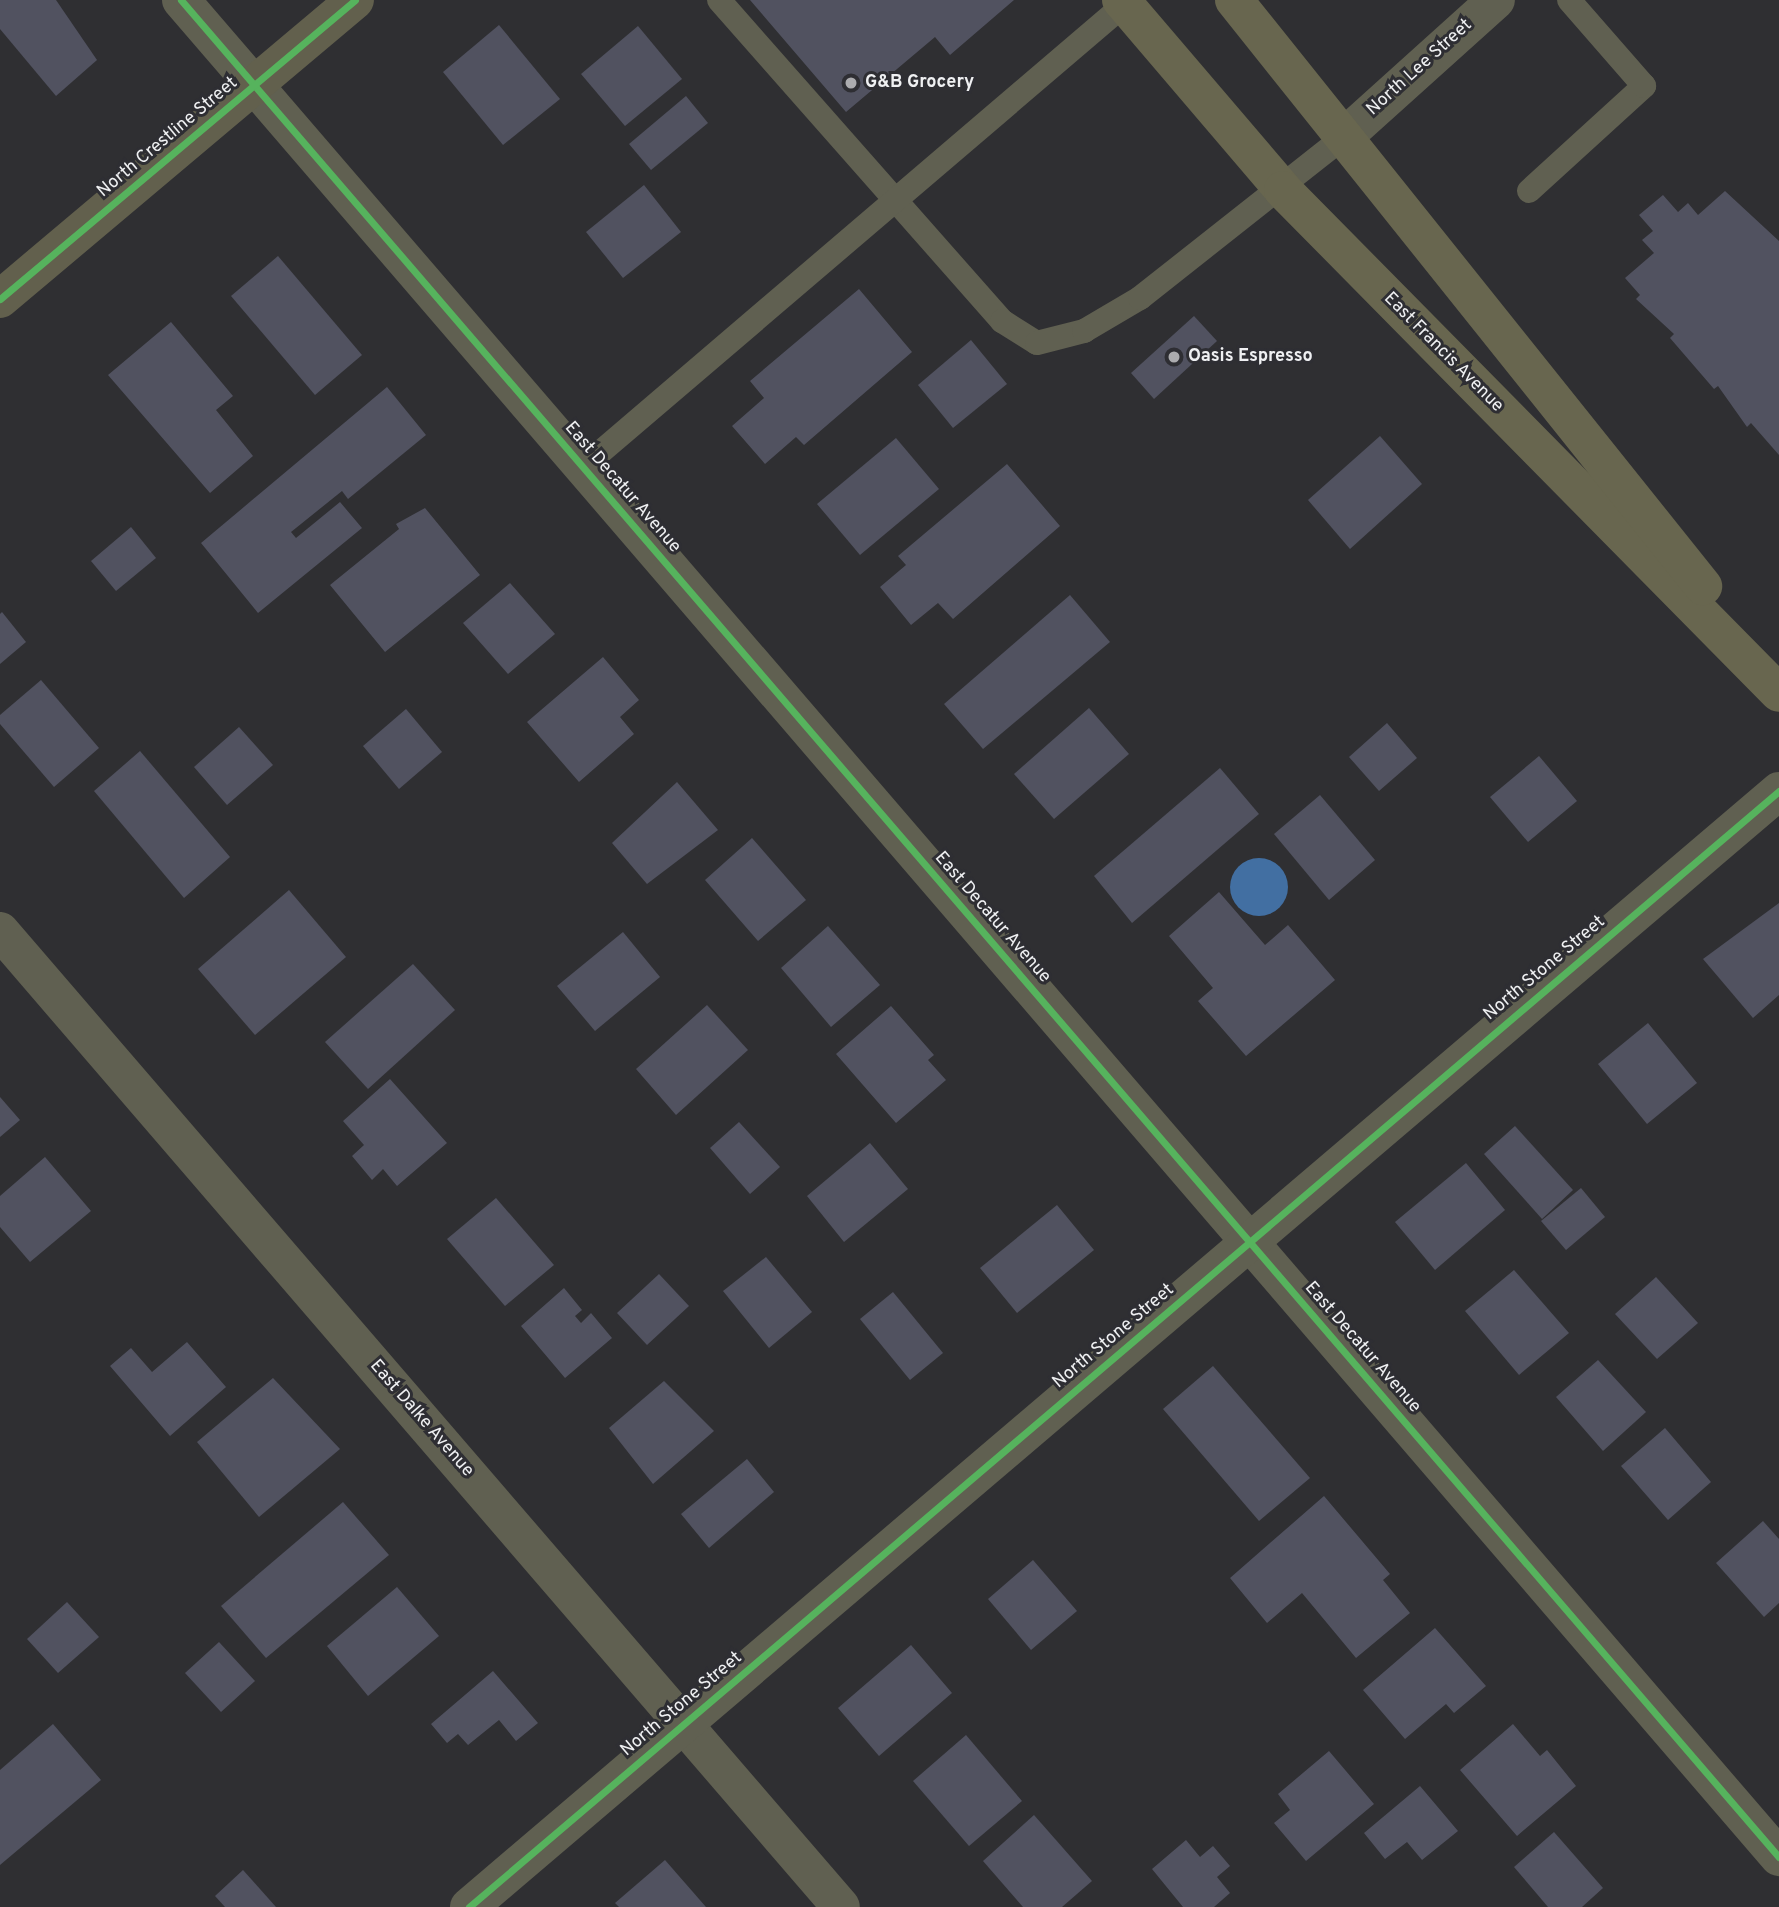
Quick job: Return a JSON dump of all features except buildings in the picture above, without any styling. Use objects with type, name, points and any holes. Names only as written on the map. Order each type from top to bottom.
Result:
[{"type":"main road","name":"North Crestline Street","points":[[0,299],[355,0]]},
{"type":"main road","points":[[1234,0],[1779,680]]},
{"type":"main road","name":"East Francis Avenue","points":[[1123,2],[1283,190],[1779,693]]},
{"type":"street","name":"East Decatur Avenue","points":[[181,0],[1779,1857]]},
{"type":"street","name":"North Lee Street","points":[[1345,136],[1496,0]]},
{"type":"street","name":"North Stone Street","points":[[469,1907],[1779,791]]},
{"type":"street","name":"East Dalke Avenue","points":[[0,931],[841,1907]]},
{"type":"lane","points":[[719,0],[1002,321],[1037,343],[1084,331],[1140,298],[1283,190],[1345,136]]},
{"type":"lane","points":[[1528,191],[1644,86],[1569,0]]},
{"type":"lane","points":[[583,467],[891,198],[1123,2]]},
{"type":"water","points":[[1259,858],[1270,860],[1283,871],[1288,887],[1286,898],[1275,911],[1259,916],[1248,914],[1235,903],[1230,887],[1232,876],[1243,863]]},
{"type":"cycle path","points":[[181,0],[1779,1857]]},
{"type":"cycle path","points":[[0,299],[355,0]]},
{"type":"cycle path","points":[[469,1907],[1779,791]]},
{"type":"place","name":"G&B Grocery","points":[[851,83]]},
{"type":"place","name":"Oasis Espresso","points":[[1174,357]]}]
